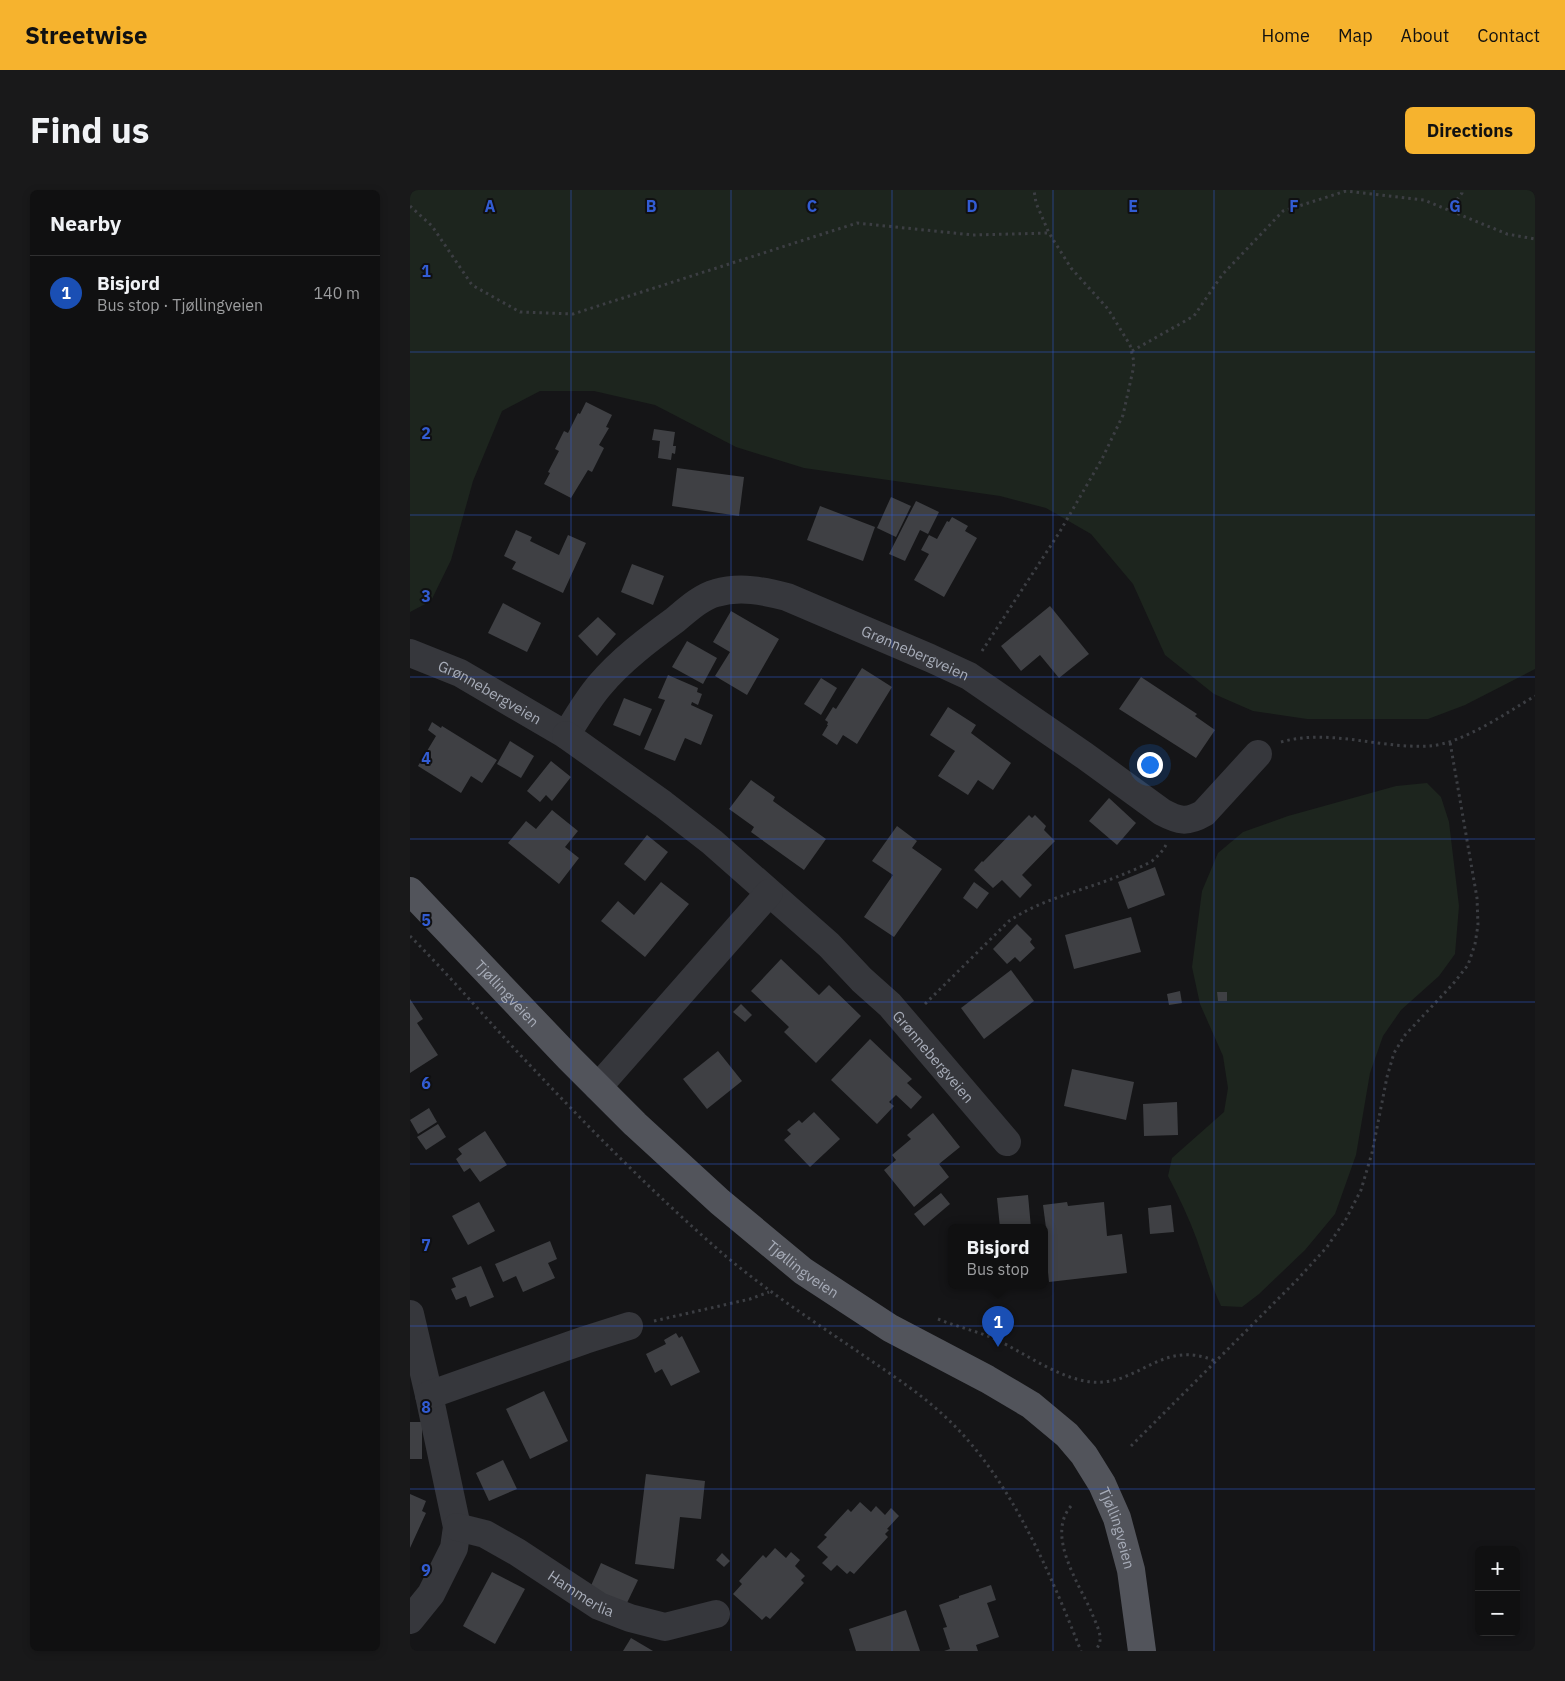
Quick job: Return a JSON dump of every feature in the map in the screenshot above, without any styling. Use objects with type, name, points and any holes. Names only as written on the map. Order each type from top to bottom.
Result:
[{"type":"main road","name":"Tjøllingveien","points":[[410,891],[598,1087],[692,1177],[803,1271],[890,1328],[987,1379],[1031,1405],[1067,1435],[1084,1455],[1102,1484],[1117,1518],[1131,1570],[1142,1651]]},
{"type":"street","name":"Grønnebergveien","points":[[566,736],[580,711],[601,684],[635,652],[698,602],[714,593],[729,590],[763,591],[787,597],[969,676],[1162,812],[1176,819]]},
{"type":"street","name":"Grønnebergveien","points":[[410,653],[460,673],[566,736],[670,809],[712,842],[829,945],[862,980],[890,1005],[1007,1142]]},
{"type":"street","points":[[1176,819],[1187,820],[1204,814],[1258,754]]},
{"type":"street","points":[[598,1087],[769,893]]},
{"type":"street","points":[[410,1314],[457,1527],[454,1548],[431,1594],[410,1620]]},
{"type":"street","points":[[429,1395],[629,1326]]},
{"type":"street","name":"Hammerlia","points":[[457,1527],[485,1534],[599,1606],[630,1618],[665,1627],[716,1614]]},
{"type":"path","points":[[969,676],[981,653],[1058,533],[1112,439],[1123,415],[1133,370],[1132,351],[1123,332],[1108,309],[1071,268],[1049,233],[1036,204],[1034,190]]},
{"type":"path","points":[[1449,210],[1462,193],[1462,190]]},
{"type":"path","points":[[1132,351],[1194,316],[1222,275],[1283,211],[1346,192],[1357,191],[1424,200],[1508,234],[1535,239]]},
{"type":"path","points":[[410,206],[432,226],[472,285],[520,312],[573,314],[858,223],[973,235],[1049,233]]},
{"type":"path","points":[[1258,754],[1275,744],[1306,736],[1399,745],[1430,746],[1450,742],[1474,731],[1535,696]]},
{"type":"path","points":[[1131,1446],[1215,1360],[1296,1282],[1327,1247],[1346,1219],[1361,1190],[1372,1153],[1387,1077],[1394,1053],[1405,1035],[1453,984],[1468,965],[1478,925],[1477,898],[1450,742]]},
{"type":"path","points":[[905,1023],[1009,921],[1020,913],[1116,877],[1150,862],[1162,851],[1171,835],[1176,819]]},
{"type":"path","points":[[410,936],[594,1132],[722,1253],[770,1292],[915,1392],[940,1412],[965,1437],[986,1464],[1018,1515],[1045,1567],[1081,1651]]},
{"type":"path","points":[[629,1326],[750,1299],[770,1292]]},
{"type":"path","points":[[936,1318],[995,1339],[1075,1379],[1092,1382],[1107,1382],[1124,1377],[1171,1356],[1202,1355],[1215,1360]]},
{"type":"path","points":[[1071,1506],[1064,1518],[1061,1531],[1062,1544],[1097,1625],[1100,1637],[1096,1651]]},
{"type":"shaded area","points":[[410,190],[1535,190],[1535,669],[1465,705],[1428,719],[1307,719],[1253,711],[1214,694],[1165,655],[1133,584],[1091,534],[1046,508],[1000,496],[804,468],[736,447],[655,405],[594,391],[540,391],[502,411],[473,481],[451,560],[431,601],[410,612]]},
{"type":"shaded area","points":[[1427,783],[1441,797],[1449,822],[1459,906],[1455,954],[1439,976],[1401,1010],[1383,1036],[1370,1073],[1356,1155],[1335,1214],[1305,1250],[1259,1294],[1242,1307],[1221,1306],[1191,1224],[1168,1176],[1172,1158],[1224,1112],[1228,1088],[1223,1056],[1200,1004],[1192,967],[1202,891],[1218,853],[1243,832],[1288,816],[1396,786]]},
{"type":"building","points":[[586,402],[612,415],[606,427],[609,428],[599,445],[604,448],[592,472],[588,470],[571,498],[544,484],[559,451],[555,449],[564,431],[568,433]]},
{"type":"building","points":[[654,429],[675,432],[673,446],[676,446],[675,454],[672,453],[671,460],[658,458],[660,441],[652,440]]},
{"type":"building","points":[[677,468],[744,477],[739,516],[672,506]]},
{"type":"building","points":[[891,497],[911,506],[896,537],[877,528]]},
{"type":"building","points":[[916,501],[939,512],[928,534],[920,530],[905,561],[889,554]]},
{"type":"building","points":[[820,506],[875,527],[863,561],[807,540]]},
{"type":"building","points":[[952,517],[968,526],[965,531],[977,538],[944,597],[914,580],[929,554],[921,550],[929,535],[937,539],[947,521],[949,522]]},
{"type":"building","points":[[516,530],[532,537],[530,541],[559,555],[568,535],[586,543],[563,593],[512,569],[516,562],[504,556]]},
{"type":"building","points":[[632,564],[664,576],[653,605],[621,592]]},
{"type":"building","points":[[503,603],[541,623],[527,652],[488,633]]},
{"type":"building","points":[[1050,606],[1089,654],[1059,678],[1040,655],[1021,671],[1001,646]]},
{"type":"building","points":[[731,611],[779,639],[747,695],[715,676],[730,652],[713,642]]},
{"type":"building","points":[[598,617],[616,634],[597,656],[578,636]]},
{"type":"building","points":[[687,641],[717,658],[703,684],[672,667]]},
{"type":"building","points":[[862,668],[892,687],[857,744],[843,735],[837,745],[822,735],[828,725],[828,722],[825,720],[833,707],[836,709]]},
{"type":"building","points":[[668,675],[698,688],[697,692],[702,694],[698,705],[692,702],[691,705],[713,715],[701,745],[685,738],[675,761],[644,749],[665,700],[658,698]]},
{"type":"building","points":[[1141,677],[1197,714],[1195,716],[1215,730],[1196,758],[1119,709]]},
{"type":"building","points":[[821,678],[837,688],[821,715],[804,704]]},
{"type":"building","points":[[624,698],[652,709],[640,736],[613,725]]},
{"type":"building","points":[[948,707],[976,725],[971,733],[1011,763],[993,790],[978,780],[968,795],[938,776],[955,751],[930,735]]},
{"type":"building","points":[[432,722],[441,728],[442,726],[497,760],[482,783],[471,776],[461,793],[418,766],[436,736],[428,730]]},
{"type":"building","points":[[510,741],[534,756],[521,778],[497,764]]},
{"type":"building","points":[[551,761],[571,777],[552,801],[546,795],[540,802],[527,791]]},
{"type":"building","points":[[751,780],[775,797],[773,801],[826,839],[804,870],[751,832],[754,827],[729,809]]},
{"type":"building","points":[[1109,798],[1136,823],[1117,845],[1089,821]]},
{"type":"building","points":[[552,810],[578,831],[565,847],[579,858],[559,884],[508,843],[526,821],[536,829]]},
{"type":"building","points":[[1029,815],[1032,818],[1035,815],[1046,826],[1044,830],[1055,841],[1022,875],[1032,885],[1020,898],[1002,880],[993,888],[974,870]]},
{"type":"building","points":[[897,826],[917,841],[912,848],[942,869],[894,937],[864,917],[893,875],[872,861]]},
{"type":"building","points":[[647,835],[668,852],[645,881],[624,864]]},
{"type":"building","points":[[1155,867],[1165,895],[1128,909],[1118,882]]},
{"type":"building","points":[[661,882],[689,904],[645,957],[601,921],[618,901],[634,915]]},
{"type":"building","points":[[974,882],[989,893],[977,909],[963,898]]},
{"type":"building","points":[[1131,917],[1141,952],[1074,969],[1065,935]]},
{"type":"building","points":[[1017,924],[1032,939],[1030,942],[1035,948],[1020,962],[1015,957],[1007,964],[993,949]]},
{"type":"building","points":[[781,959],[819,995],[829,985],[861,1016],[816,1063],[784,1032],[789,1027],[751,991]]},
{"type":"building","points":[[1011,970],[1034,1001],[984,1039],[961,1008]]},
{"type":"building","points":[[1180,991],[1182,1003],[1169,1005],[1167,994]]},
{"type":"building","points":[[1217,992],[1227,992],[1227,1001],[1218,1001]]},
{"type":"building","points":[[410,999],[423,1019],[417,1023],[438,1055],[410,1073]]},
{"type":"building","points":[[741,1004],[752,1015],[745,1022],[733,1012]]},
{"type":"building","points":[[870,1039],[912,1079],[907,1083],[922,1097],[911,1109],[896,1095],[889,1102],[894,1106],[877,1124],[831,1080]]},
{"type":"building","points":[[718,1051],[742,1081],[707,1109],[683,1079]]},
{"type":"building","points":[[1072,1069],[1134,1082],[1126,1120],[1064,1106]]},
{"type":"building","points":[[1177,1102],[1178,1135],[1144,1136],[1143,1104]]},
{"type":"building","points":[[429,1108],[437,1122],[418,1134],[410,1120]]},
{"type":"building","points":[[814,1112],[840,1139],[810,1167],[784,1140],[791,1134],[787,1130],[799,1120],[802,1123]]},
{"type":"building","points":[[933,1113],[960,1147],[939,1164],[949,1177],[914,1207],[884,1170],[896,1160],[892,1155],[911,1139],[907,1135]]},
{"type":"building","points":[[438,1124],[446,1137],[426,1150],[417,1137]]},
{"type":"building","points":[[485,1131],[507,1165],[480,1182],[470,1168],[464,1172],[456,1159],[462,1154],[458,1149]]},
{"type":"building","points":[[941,1193],[950,1204],[924,1226],[914,1214]]},
{"type":"building","points":[[1028,1195],[1031,1224],[1000,1224],[997,1198]]},
{"type":"building","points":[[479,1202],[495,1231],[468,1245],[452,1216]]},
{"type":"building","points":[[1067,1202],[1068,1206],[1104,1202],[1107,1236],[1122,1234],[1127,1273],[1049,1282],[1048,1224],[1046,1224],[1043,1205]]},
{"type":"building","points":[[1171,1205],[1174,1232],[1150,1234],[1148,1208]]},
{"type":"building","points":[[550,1241],[557,1259],[548,1263],[555,1278],[523,1292],[516,1276],[503,1282],[495,1264]]},
{"type":"building","points":[[481,1266],[494,1297],[470,1307],[466,1296],[456,1300],[451,1289],[456,1287],[452,1278]]},
{"type":"building","points":[[676,1333],[679,1338],[682,1336],[700,1372],[671,1386],[662,1369],[655,1373],[646,1354],[666,1344],[664,1340]]},
{"type":"building","points":[[544,1391],[568,1441],[530,1459],[506,1409]]},
{"type":"building","points":[[410,1422],[422,1422],[422,1459],[410,1459]]},
{"type":"building","points":[[503,1460],[517,1489],[489,1501],[476,1473]]},
{"type":"building","points":[[646,1474],[705,1481],[701,1519],[680,1517],[674,1569],[635,1564]]},
{"type":"building","points":[[410,1494],[426,1501],[422,1511],[426,1513],[410,1548]]},
{"type":"building","points":[[860,1502],[871,1512],[876,1506],[885,1515],[891,1508],[899,1516],[887,1529],[889,1530],[885,1534],[888,1537],[854,1574],[850,1571],[847,1574],[837,1565],[831,1571],[822,1563],[828,1557],[817,1547],[827,1537],[824,1535],[848,1509],[851,1512]]},
{"type":"building","points":[[775,1548],[786,1558],[791,1552],[800,1560],[795,1566],[805,1576],[801,1580],[804,1583],[770,1619],[766,1616],[762,1620],[733,1594],[742,1584],[739,1581],[763,1555],[766,1558]]},
{"type":"building","points":[[722,1553],[730,1561],[724,1567],[716,1560]]},
{"type":"building","points":[[601,1563],[638,1580],[626,1605],[590,1588]]},
{"type":"building","points":[[492,1572],[525,1589],[495,1644],[463,1626]]},
{"type":"building","points":[[991,1585],[996,1600],[987,1603],[999,1637],[976,1645],[978,1651],[944,1651],[950,1649],[943,1628],[947,1627],[939,1605]]},
{"type":"building","points":[[906,1610],[920,1651],[856,1651],[849,1629]]},
{"type":"building","points":[[631,1638],[653,1651],[623,1651]]},
{"type":"place","name":"Bisjord","points":[[998,1347]]}]
